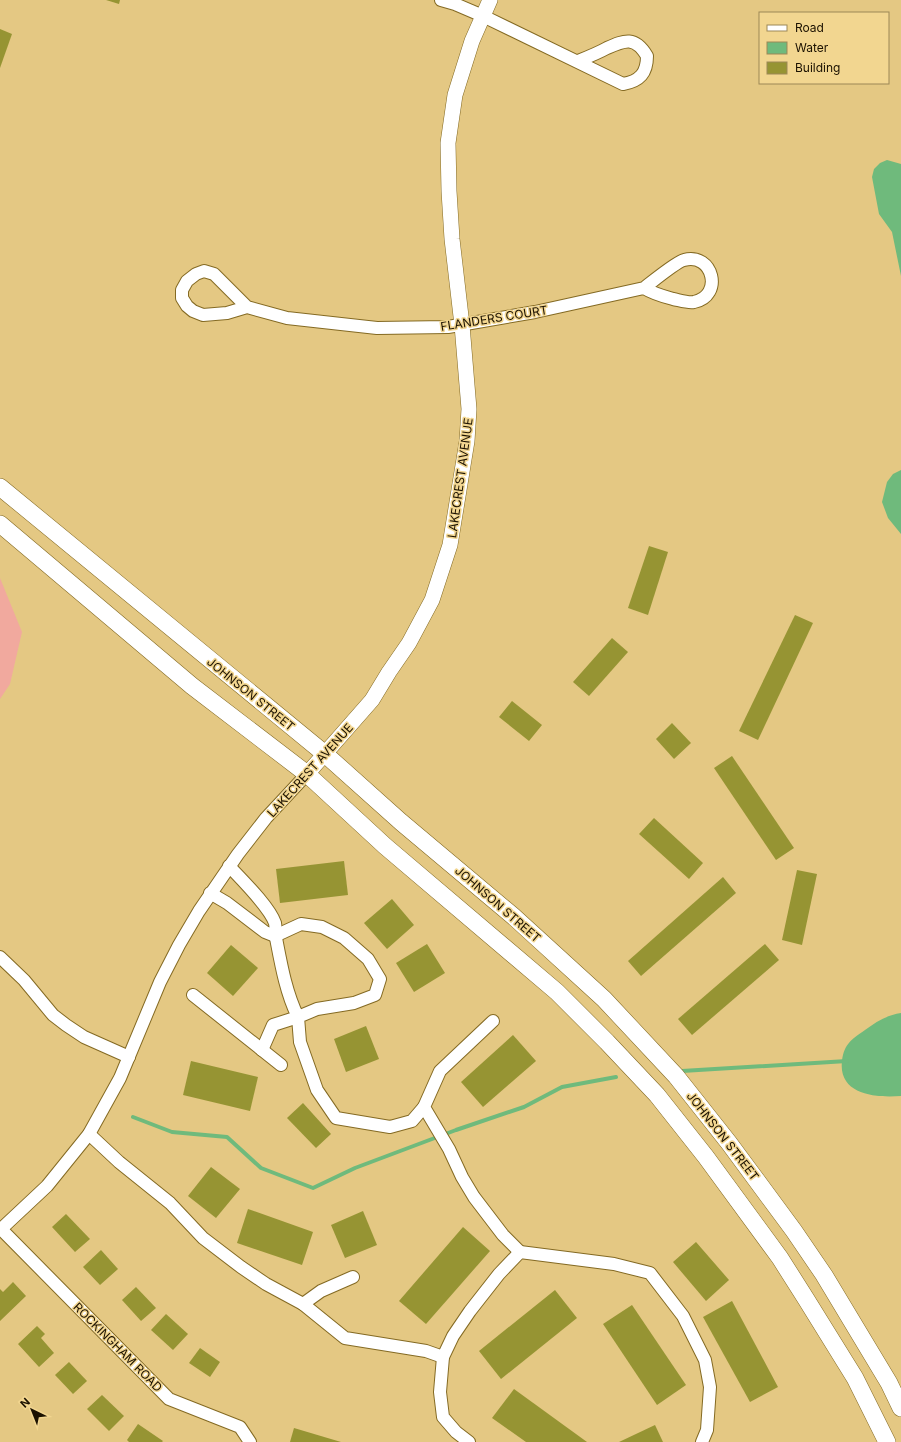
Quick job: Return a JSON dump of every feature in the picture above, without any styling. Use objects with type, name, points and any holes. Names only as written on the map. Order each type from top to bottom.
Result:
[{"type":"main road","name":"JOHNSON STREET","points":[[0,487],[325,754],[400,822],[513,916],[604,999],[676,1076],[730,1143],[794,1231],[824,1275],[885,1376],[901,1408]]},
{"type":"main road","points":[[0,524],[192,686],[307,774],[385,846],[557,992],[607,1042],[657,1095],[706,1157],[780,1258],[855,1378],[887,1442]]},
{"type":"street","points":[[441,0],[455,4],[483,16],[623,84],[640,78],[644,72],[647,56],[640,46],[634,42],[626,41],[618,43],[578,61]]},
{"type":"street","name":"LAKECREST AVENUE","points":[[0,1229],[47,1186],[89,1134],[120,1078],[160,982],[178,944],[210,893],[266,818],[372,700],[409,643],[432,600],[448,552],[458,503],[467,441],[469,409],[462,325],[452,239],[448,143],[455,95],[472,40],[490,0]]},
{"type":"street","name":"FLANDERS COURT","points":[[247,307],[227,313],[203,315],[193,311],[187,306],[182,298],[182,290],[187,281],[196,274],[204,271],[214,274],[247,307],[287,318],[377,328],[448,327],[535,312],[644,288],[683,260],[691,259],[699,261],[710,271],[712,279],[712,286],[708,294],[701,300],[693,302],[655,295],[644,288]]},
{"type":"street","points":[[229,866],[254,892],[272,917],[275,924],[275,936],[293,1006],[298,1017],[300,1042],[316,1090],[336,1118],[390,1127],[412,1121],[424,1108],[440,1071],[492,1021]]},
{"type":"street","points":[[210,893],[227,903],[265,932],[275,936],[301,924],[322,927],[344,938],[368,959],[380,979],[375,995],[354,1002],[317,1010],[273,1025],[262,1050]]},
{"type":"street","points":[[0,957],[24,980],[53,1014],[66,1025],[84,1037],[129,1057]]},
{"type":"street","points":[[194,995],[281,1065]]},
{"type":"street","points":[[424,1108],[449,1149],[462,1177],[474,1197],[503,1235],[520,1252],[614,1264],[650,1273],[683,1316],[705,1360],[710,1387],[707,1430],[702,1442]]},
{"type":"street","points":[[89,1134],[119,1162],[170,1203],[203,1238],[266,1284],[303,1304],[345,1338],[419,1349],[443,1357]]},
{"type":"street","name":"ROCKINGHAM ROAD","points":[[0,1229],[169,1399],[240,1427],[250,1442]]},
{"type":"street","points":[[469,1442],[456,1432],[442,1417],[440,1392],[443,1357],[453,1336],[470,1311],[499,1274],[520,1252]]},
{"type":"street","points":[[303,1304],[320,1291],[353,1277]]},
{"type":"shaded area","points":[[0,578],[22,632],[10,684],[0,699]]},
{"type":"water","points":[[887,160],[901,164],[901,276],[892,232],[879,214],[872,177],[874,169],[880,163]]},
{"type":"water","points":[[901,470],[901,534],[888,518],[882,502],[887,482],[893,474]]},
{"type":"water","points":[[901,1013],[901,1096],[870,1095],[852,1088],[846,1081],[842,1072],[843,1055],[849,1042],[886,1017]]},
{"type":"building","points":[[106,0],[120,0],[119,4]]},
{"type":"building","points":[[0,29],[12,34],[0,68]]},
{"type":"building","points":[[649,546],[668,552],[648,615],[628,608]]},
{"type":"building","points":[[795,615],[813,623],[758,740],[739,731]]},
{"type":"building","points":[[612,638],[628,652],[589,696],[573,682]]},
{"type":"building","points":[[512,701],[542,725],[529,741],[499,717]]},
{"type":"building","points":[[672,723],[691,743],[674,759],[656,739]]},
{"type":"building","points":[[732,756],[794,848],[776,860],[714,768]]},
{"type":"building","points":[[654,818],[703,863],[689,879],[639,834]]},
{"type":"building","points":[[344,861],[348,895],[280,903],[276,869]]},
{"type":"building","points":[[797,870],[817,874],[802,945],[782,940]]},
{"type":"building","points":[[723,877],[736,893],[641,976],[628,961]]},
{"type":"building","points":[[392,899],[414,925],[387,949],[364,923]]},
{"type":"building","points":[[427,944],[445,973],[414,992],[396,963]]},
{"type":"building","points":[[765,944],[779,960],[692,1035],[678,1019]]},
{"type":"building","points":[[231,945],[258,968],[233,996],[207,973]]},
{"type":"building","points":[[366,1026],[379,1059],[346,1072],[334,1039]]},
{"type":"building","points":[[513,1035],[536,1061],[483,1107],[461,1082]]},
{"type":"building","points":[[191,1061],[258,1077],[250,1111],[183,1095]]},
{"type":"building","points":[[303,1103],[331,1134],[316,1148],[287,1118]]},
{"type":"building","points":[[211,1167],[240,1189],[216,1218],[188,1196]]},
{"type":"building","points":[[248,1209],[313,1232],[302,1265],[237,1243]]},
{"type":"building","points":[[363,1211],[377,1245],[345,1258],[331,1225]]},
{"type":"building","points":[[66,1214],[90,1239],[75,1252],[52,1227]]},
{"type":"building","points":[[463,1227],[490,1251],[426,1324],[399,1301]]},
{"type":"building","points":[[696,1242],[729,1280],[706,1301],[673,1262]]},
{"type":"building","points":[[101,1250],[118,1269],[100,1285],[83,1267]]},
{"type":"building","points":[[13,1282],[26,1296],[0,1321],[0,1289],[3,1292]]},
{"type":"building","points":[[136,1287],[156,1308],[141,1321],[122,1300]]},
{"type":"building","points":[[555,1290],[577,1318],[501,1379],[479,1351]]},
{"type":"building","points":[[732,1301],[778,1387],[750,1402],[703,1317]]},
{"type":"building","points":[[632,1305],[686,1385],[657,1405],[603,1324]]},
{"type":"building","points":[[166,1314],[188,1334],[173,1350],[151,1330]]},
{"type":"building","points":[[37,1326],[45,1334],[41,1338],[54,1353],[39,1367],[18,1344]]},
{"type":"building","points":[[200,1348],[220,1362],[210,1377],[189,1363]]},
{"type":"building","points":[[69,1362],[87,1381],[73,1394],[55,1375]]},
{"type":"building","points":[[514,1389],[587,1442],[526,1442],[492,1418]]},
{"type":"building","points":[[102,1395],[124,1416],[109,1431],[87,1409]]},
{"type":"building","points":[[138,1424],[163,1441],[129,1442],[127,1440]]},
{"type":"building","points":[[655,1425],[663,1442],[619,1442]]},
{"type":"building","points":[[294,1428],[341,1442],[290,1442]]},
{"type":"waterway","points":[[682,1071],[847,1061]]},
{"type":"waterway","points":[[133,1117],[172,1132],[227,1137],[261,1168],[313,1188],[355,1168],[456,1130],[524,1107],[562,1087],[616,1077]]}]
